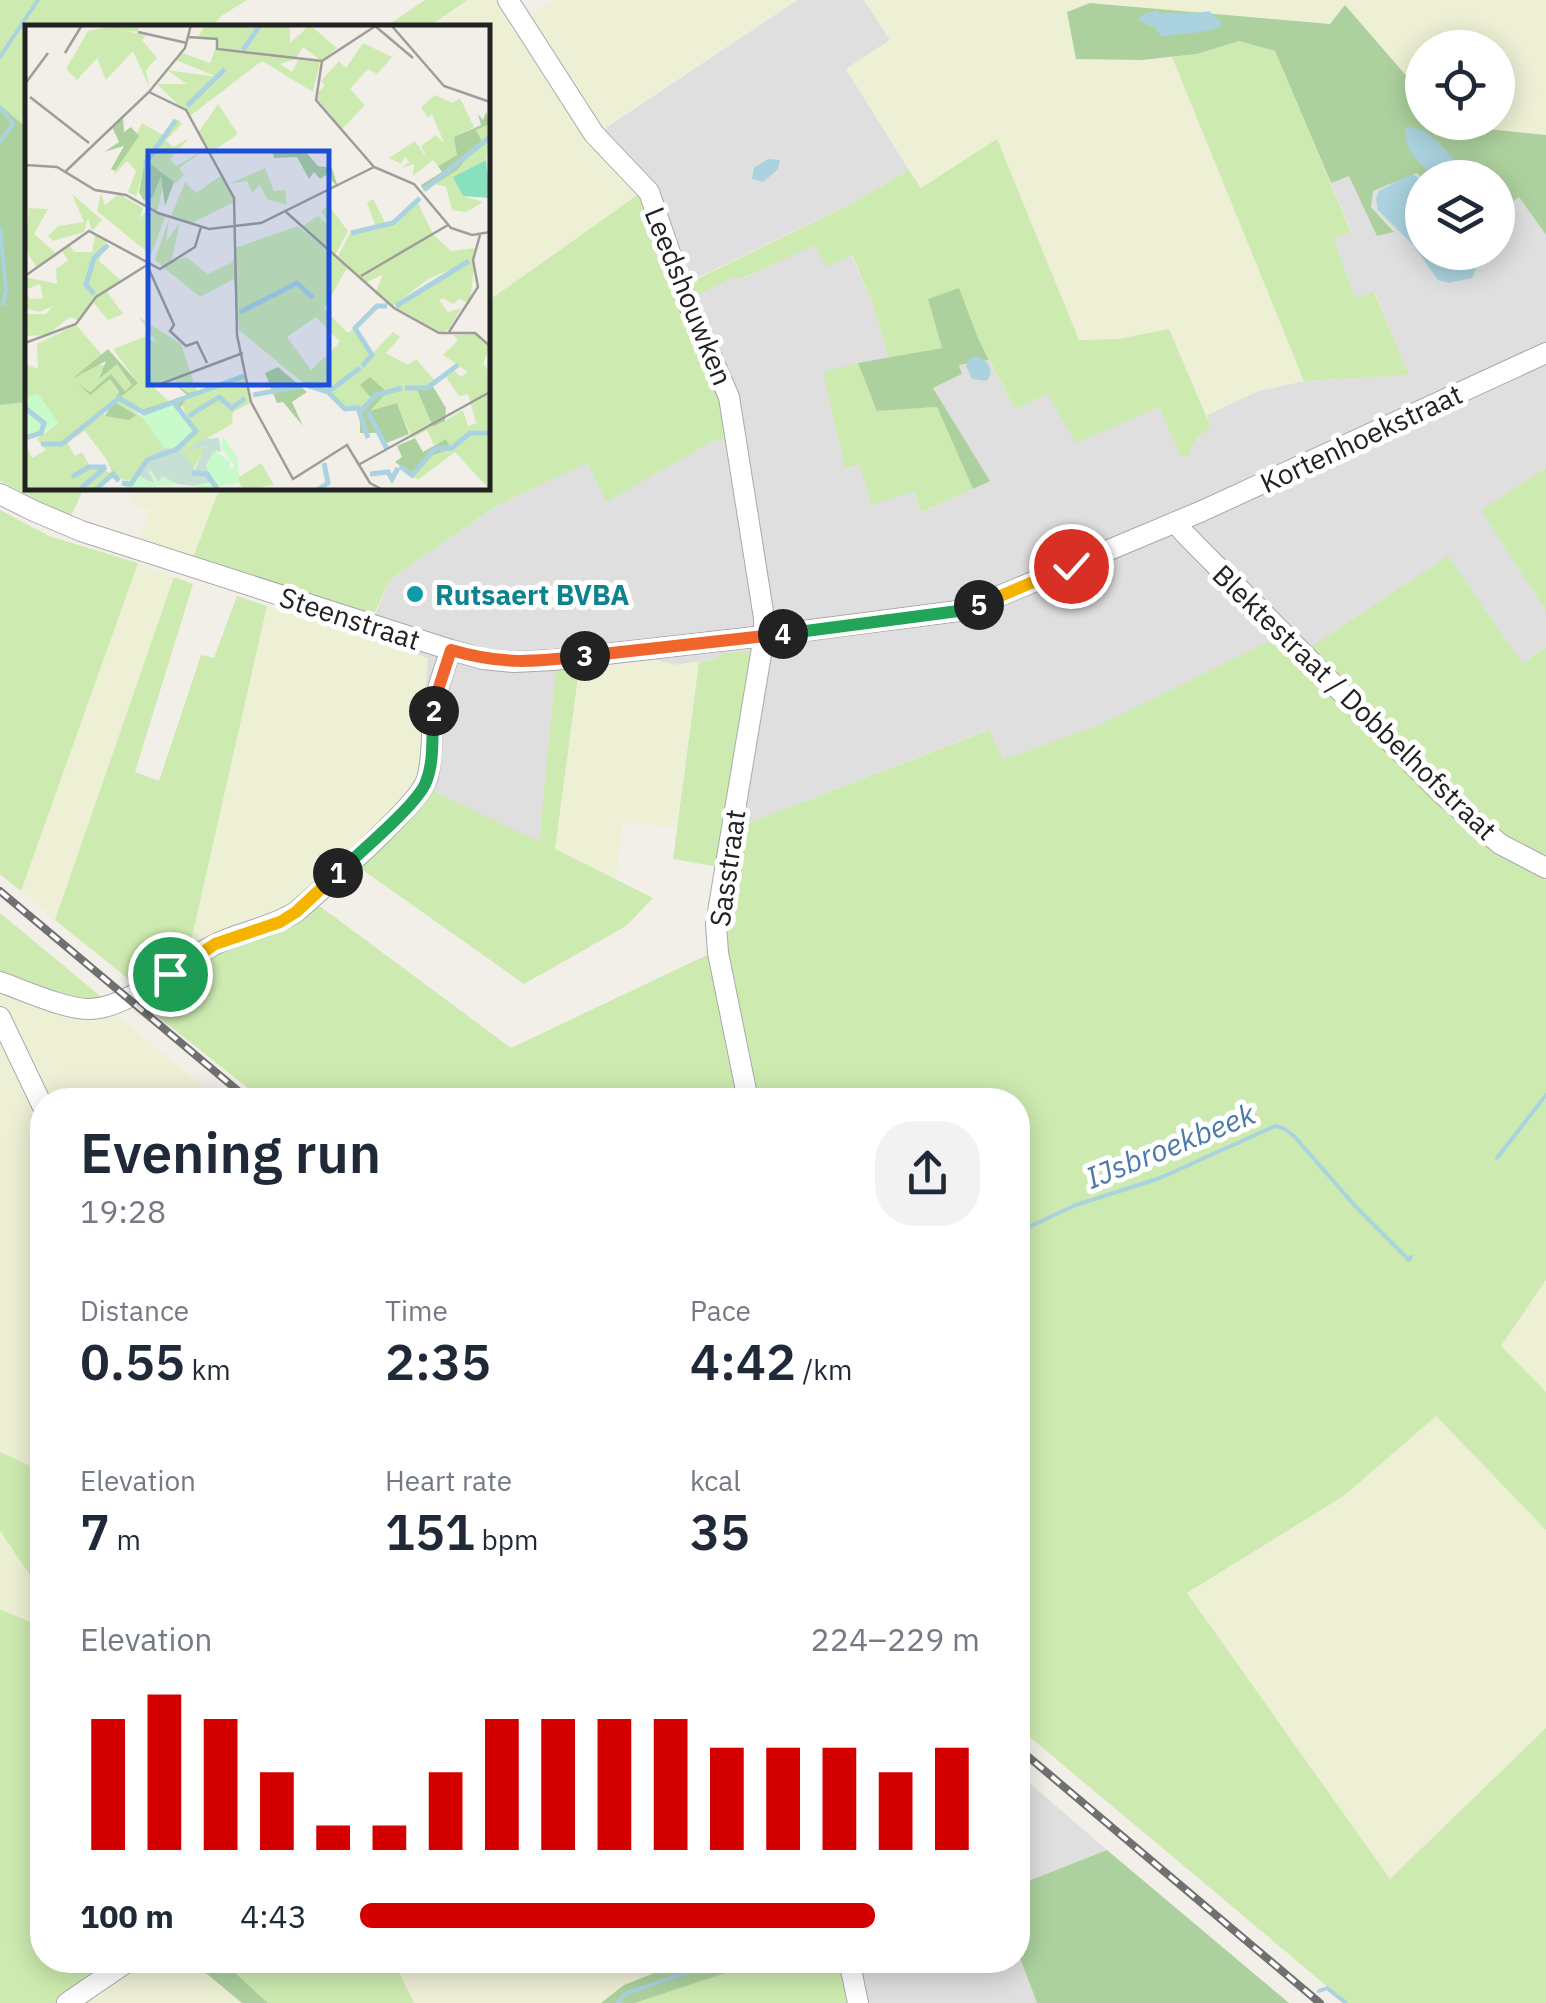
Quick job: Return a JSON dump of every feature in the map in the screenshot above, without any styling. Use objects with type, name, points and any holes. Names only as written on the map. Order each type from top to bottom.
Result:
[{"type":"street","name":"Leedshouwken","points":[[508,0],[594,134],[648,192],[685,296],[729,397],[764,636]]},
{"type":"street","name":"Kortenhoekstraat","points":[[1176,522],[1546,353]]},
{"type":"street","name":"Steenstraat","points":[[0,494],[81,531],[451,650],[514,662],[966,610],[1176,522]]},
{"type":"street","name":"Blektestraat / Dobbelhofstraat","points":[[1176,522],[1441,793],[1500,844],[1546,868]]},
{"type":"street","name":"Sasstraat","points":[[746,1088],[718,953],[716,924],[764,636]]},
{"type":"street","points":[[0,982],[79,1008],[102,1008],[139,991],[215,944],[280,922],[296,912],[399,815],[426,784],[433,716],[451,650]]},
{"type":"street","points":[[0,1017],[34,1088]]},
{"type":"street","points":[[67,2003],[111,1973]]},
{"type":"street","points":[[852,1973],[858,2003]]},
{"type":"shaded area","points":[[797,0],[864,0],[890,40],[846,69],[909,170],[854,202],[689,282],[696,296],[816,244],[851,255],[871,299],[889,358],[824,372],[846,468],[859,464],[914,491],[922,512],[989,481],[933,388],[962,374],[958,365],[989,360],[1015,409],[1047,393],[1133,417],[1159,407],[1188,456],[1196,439],[1211,427],[1207,415],[1258,391],[1304,381],[1408,375],[1375,293],[1355,299],[1334,238],[1351,231],[1331,183],[1349,175],[1378,236],[1394,231],[1371,207],[1372,191],[1405,178],[1405,270],[1515,270],[1515,200],[1519,197],[1546,235],[1546,468],[1482,510],[1546,611],[1546,647],[1527,663],[1295,658],[1002,761],[988,730],[741,826],[716,659],[675,665],[655,660],[557,670],[539,843],[433,791],[413,788],[365,638],[390,579],[496,506],[587,463],[606,501],[710,443],[730,436],[589,139]]},
{"type":"shaded area","points":[[1030,1783],[1107,1850],[1030,1880]]},
{"type":"shaded area","points":[[842,1973],[1026,1973],[1037,2003],[848,2003]]},
{"type":"green space","points":[[0,0],[247,0],[214,25],[25,25],[25,127],[0,105]]},
{"type":"green space","points":[[425,0],[468,0],[431,25],[388,25]]},
{"type":"green space","points":[[468,0],[502,0],[561,102],[639,194],[490,300],[490,25],[433,25]]},
{"type":"green space","points":[[553,0],[797,0],[601,130],[529,17]]},
{"type":"green space","points":[[864,0],[1546,0],[1546,135],[1515,132],[1515,30],[1405,30],[1405,74],[1345,5],[1330,24],[1090,3],[1076,59],[1172,57],[1304,381],[1258,391],[1207,415],[1169,329],[1118,339],[1079,340],[997,140],[921,188],[846,69],[890,40]]},
{"type":"green space","points":[[1090,3],[1330,24],[1345,5],[1405,74],[1405,140],[1515,140],[1515,132],[1546,135],[1546,235],[1519,197],[1515,200],[1515,160],[1405,160],[1405,178],[1373,191],[1371,207],[1394,232],[1377,236],[1349,176],[1331,183],[1275,51],[1239,41],[1197,54],[1142,60],[1076,59],[1067,12]]},
{"type":"green space","points":[[1239,41],[1275,51],[1351,232],[1334,238],[1355,298],[1374,292],[1409,375],[1304,381],[1172,57]]},
{"type":"green space","points":[[0,105],[25,126],[25,402],[0,405]]},
{"type":"green space","points":[[997,139],[1079,340],[1118,339],[1169,329],[1211,427],[1196,439],[1188,456],[1181,457],[1159,407],[1076,443],[1047,394],[1015,409],[978,338],[958,288],[942,348],[889,358],[871,299],[852,255],[826,267],[815,245],[696,296],[689,283],[854,202],[909,170],[921,188]]},
{"type":"green space","points":[[639,194],[717,385],[731,436],[710,443],[606,502],[587,463],[496,506],[390,579],[374,614],[193,557],[219,490],[490,490],[490,300]]},
{"type":"green space","points":[[959,288],[989,360],[959,365],[962,374],[933,388],[990,481],[973,489],[937,407],[877,411],[858,363],[942,348],[928,299]]},
{"type":"green space","points":[[858,363],[878,411],[937,407],[973,489],[921,512],[914,491],[872,505],[859,464],[845,468],[823,372]]},
{"type":"green space","points":[[25,402],[25,490],[83,490],[70,518],[0,481],[0,405]]},
{"type":"green space","points":[[1546,468],[1546,611],[1481,510]]},
{"type":"green space","points":[[134,490],[219,490],[193,557],[139,540],[150,511],[131,503]]},
{"type":"green space","points":[[0,510],[49,536],[138,563],[21,891],[0,874]]},
{"type":"green space","points":[[1448,556],[1521,662],[1531,660],[1546,647],[1546,862],[1512,846],[1455,798],[1308,649]]},
{"type":"green space","points":[[138,563],[174,577],[55,920],[21,891]]},
{"type":"green space","points":[[174,577],[193,584],[135,772],[159,781],[201,655],[214,658],[237,596],[267,606],[189,950],[136,985],[55,920]]},
{"type":"green space","points":[[267,606],[428,658],[420,771],[413,788],[277,914],[189,950]]},
{"type":"green space","points":[[1276,638],[1374,741],[1491,848],[1546,880],[1546,1280],[1501,1346],[1546,1392],[1546,1530],[1436,1416],[1345,1495],[1187,1593],[1390,1879],[1546,1728],[1546,2003],[1347,2003],[1030,1737],[1030,1088],[248,1088],[137,1000],[190,968],[317,904],[511,1048],[726,946],[741,826],[989,730],[1003,760],[1101,724]]},
{"type":"green space","points":[[754,651],[718,867],[673,859],[699,662],[716,659],[722,653]]},
{"type":"green space","points":[[655,660],[675,665],[699,662],[676,827],[622,823],[616,880],[555,849],[579,669]]},
{"type":"green space","points":[[579,669],[555,849],[653,898],[626,926],[524,984],[357,866],[432,790],[539,842],[556,670]]},
{"type":"green space","points":[[0,913],[105,1000],[94,1005],[0,979]]},
{"type":"green space","points":[[0,991],[92,1022],[117,1015],[205,1088],[36,1088],[0,1010]]},
{"type":"green space","points":[[0,1031],[30,1095],[30,1466],[0,1452]]},
{"type":"green space","points":[[1546,1280],[1546,1392],[1501,1346]]},
{"type":"green space","points":[[1436,1416],[1546,1530],[1546,1728],[1390,1880],[1186,1592],[1345,1495]]},
{"type":"green space","points":[[0,1452],[30,1466],[30,1575],[0,1531]]},
{"type":"green space","points":[[0,1531],[30,1575],[30,1622],[0,1609]]},
{"type":"green space","points":[[0,1609],[30,1622],[30,1973],[103,1973],[60,2003],[0,2003]]},
{"type":"green space","points":[[1107,1850],[1289,2003],[1037,2003],[1026,1973],[1030,1973],[1030,1880]]},
{"type":"green space","points":[[115,1973],[206,1973],[242,2003],[71,2003]]},
{"type":"green space","points":[[206,1973],[235,1973],[268,2003],[242,2003]]},
{"type":"green space","points":[[235,1973],[399,1973],[414,2003],[268,2003]]},
{"type":"green space","points":[[399,1973],[654,1973],[624,1985],[601,2003],[414,2003]]},
{"type":"green space","points":[[654,1973],[726,1973],[635,2003],[601,2003],[624,1985]]},
{"type":"green space","points":[[725,1973],[842,1973],[848,2003],[635,2003]]},
{"type":"water","points":[[1158,10],[1159,14],[1209,11],[1222,26],[1161,36],[1139,18]]},
{"type":"water","points":[[1406,140],[1435,140],[1454,160],[1417,160]]},
{"type":"water","points":[[768,159],[780,160],[778,169],[763,182],[752,179],[754,168]]},
{"type":"water","points":[[1405,177],[1405,237],[1378,210],[1379,191]]},
{"type":"water","points":[[1431,270],[1476,270],[1472,278],[1449,283],[1438,280]]},
{"type":"water","points":[[976,356],[989,366],[987,381],[972,379],[966,366]]},
{"type":"waterway","points":[[0,57],[38,0]]},
{"type":"waterway","points":[[0,108],[13,125],[0,141]]},
{"type":"waterway","points":[[0,228],[6,290],[3,304]]},
{"type":"waterway","name":"IJsbroekbeek","points":[[1497,1158],[1546,1095]]},
{"type":"waterway","name":"IJsbroekbeek","points":[[1030,1226],[1076,1205],[1160,1178],[1275,1126],[1294,1136],[1356,1207],[1409,1260],[1411,1257]]},
{"type":"waterway","points":[[618,2003],[625,1994],[685,1973]]},
{"type":"waterway","points":[[1319,1991],[1327,1988],[1346,2003]]},
{"type":"railway","points":[[0,891],[235,1088]]},
{"type":"railway","points":[[1030,1758],[1320,2003]]},
{"type":"place","name":"Rutsaert BVBA","points":[[415,594]]},
{"type":"route","points":[[170,974],[215,944],[280,922],[296,912],[399,815],[426,784],[433,716],[451,650],[483,659],[553,660],[966,610],[1071,566]]}]
